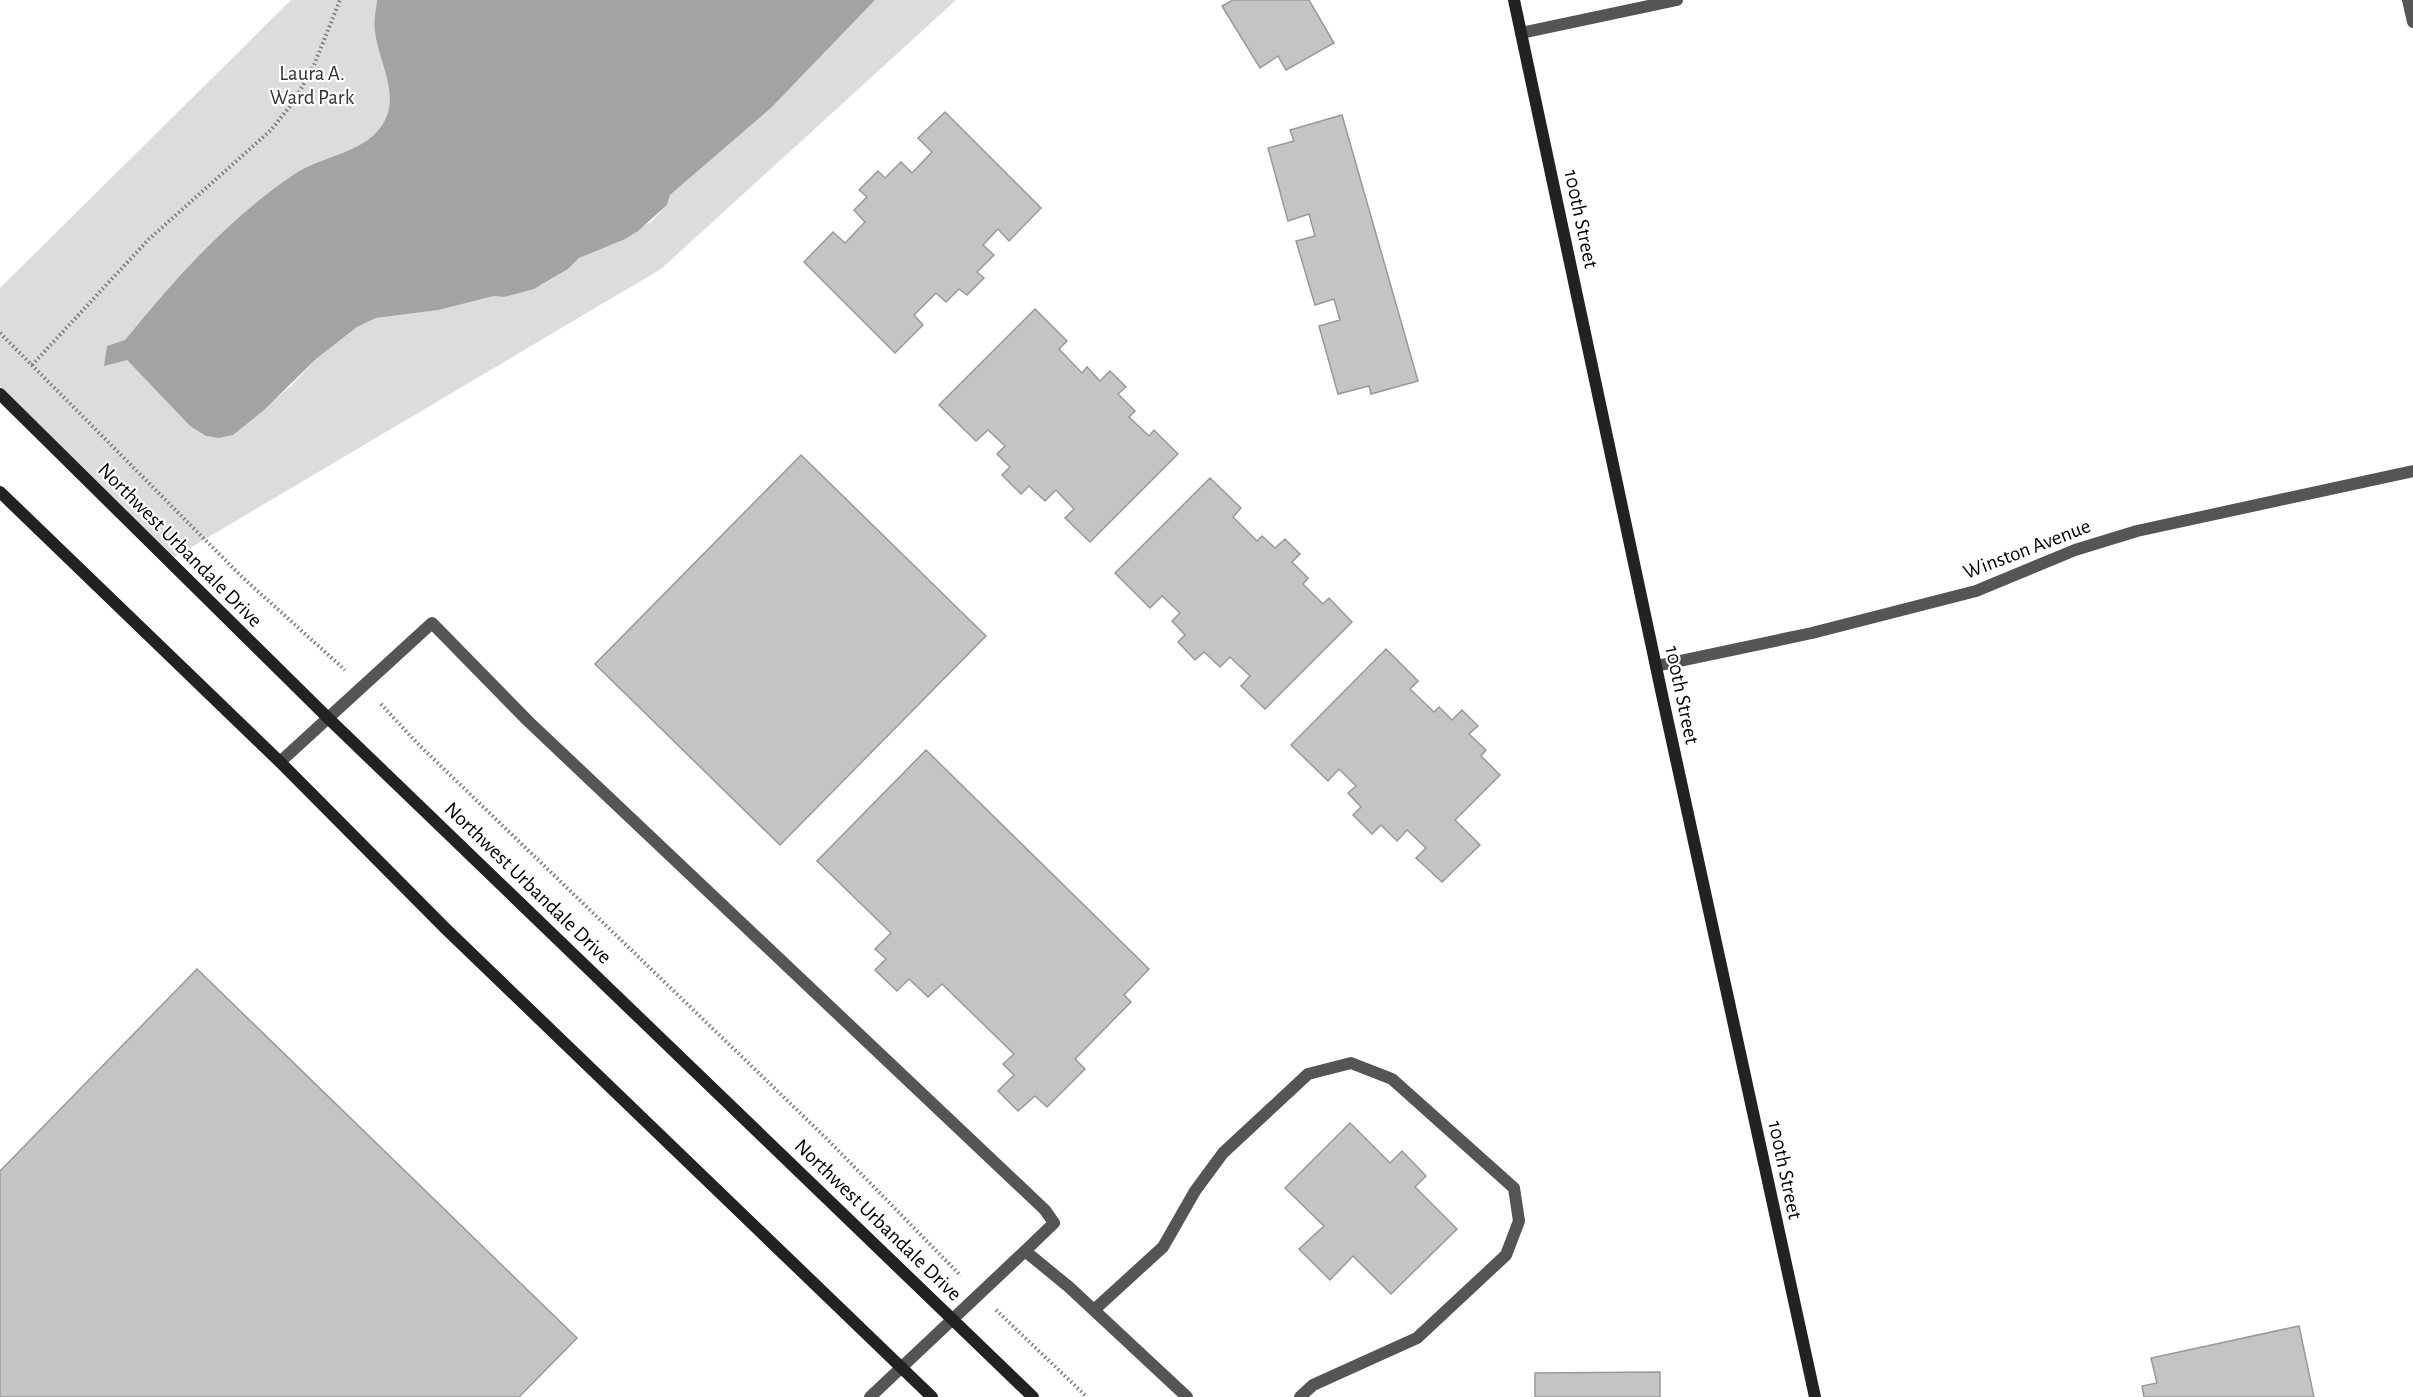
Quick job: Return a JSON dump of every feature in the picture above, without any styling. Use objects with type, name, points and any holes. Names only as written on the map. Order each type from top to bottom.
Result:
[{"type":"main road","name":"100th Street","points":[[1514,0],[1815,1397]]},
{"type":"main road","name":"Northwest Urbandale Drive","points":[[0,394],[328,718],[1033,1397]]},
{"type":"main road","points":[[0,492],[280,762],[446,929],[932,1397]]},
{"type":"street","points":[[1521,33],[1677,0]]},
{"type":"street","points":[[2408,0],[2413,22]]},
{"type":"street","name":"Winston Avenue","points":[[1656,666],[1812,633],[1976,591],[2074,550],[2137,531],[2413,471]]},
{"type":"street","points":[[280,762],[432,623],[528,721],[1045,1210],[1054,1223],[900,1366],[870,1397]]},
{"type":"street","points":[[1094,1310],[1163,1247],[1195,1191],[1223,1153],[1308,1074],[1350,1064],[1392,1079],[1514,1188],[1519,1221],[1506,1255],[1417,1338],[1313,1385],[1300,1397]]},
{"type":"street","points":[[1025,1251],[1094,1310],[1187,1397]]},
{"type":"path","points":[[32,365],[149,239],[271,130],[295,100],[314,65],[340,0]]},
{"type":"path","points":[[0,333],[241,576],[385,707],[416,742],[826,1138],[979,1294],[1087,1397]]},
{"type":"green space","name":"Laura A. Ward Park","points":[[291,0],[377,0],[374,28],[389,87],[389,109],[385,120],[367,140],[343,153],[304,168],[246,211],[182,272],[125,340],[127,360],[190,426],[206,436],[219,438],[233,435],[292,385],[316,359],[357,327],[376,318],[437,310],[494,296],[504,297],[542,285],[568,269],[579,258],[651,222],[667,205],[670,195],[772,107],[875,0],[956,0],[661,269],[168,561],[0,394],[0,288]]},
{"type":"shaded area","points":[[377,0],[875,0],[772,107],[670,195],[667,205],[638,231],[625,239],[579,258],[568,269],[534,289],[438,310],[376,318],[357,327],[316,359],[264,410],[233,435],[219,438],[206,436],[190,426],[127,360],[104,366],[107,346],[125,340],[183,272],[246,211],[304,168],[356,147],[377,131],[385,120],[390,98],[374,28]]},
{"type":"building","points":[[1233,0],[1309,0],[1334,43],[1286,70],[1278,56],[1260,68],[1222,6]]},
{"type":"building","points":[[945,112],[1041,208],[1009,241],[998,229],[983,245],[994,255],[977,272],[984,278],[967,295],[959,289],[946,302],[936,293],[914,315],[923,325],[895,353],[804,262],[833,232],[845,243],[865,222],[854,210],[867,197],[859,190],[878,171],[885,178],[901,162],[912,173],[932,152],[918,138]]},
{"type":"building","points":[[1342,115],[1418,381],[1371,394],[1369,386],[1338,394],[1319,326],[1340,320],[1334,299],[1315,305],[1296,241],[1315,236],[1309,214],[1288,221],[1268,148],[1294,141],[1290,130]]},
{"type":"building","points":[[1035,309],[1067,341],[1059,349],[1082,373],[1087,367],[1100,381],[1110,371],[1126,387],[1118,394],[1135,411],[1129,417],[1149,436],[1154,430],[1178,454],[1090,542],[1065,518],[1074,509],[1056,490],[1045,501],[1029,486],[1021,494],[1002,475],[1010,467],[997,454],[1005,446],[988,430],[976,441],[939,405]]},
{"type":"building","points":[[801,455],[986,636],[780,845],[595,664]]},
{"type":"building","points":[[1210,478],[1241,508],[1233,517],[1257,541],[1262,536],[1275,548],[1285,539],[1300,554],[1292,562],[1308,578],[1303,584],[1323,604],[1329,598],[1352,622],[1265,709],[1241,686],[1250,676],[1230,657],[1220,667],[1204,652],[1195,660],[1178,642],[1185,635],[1172,621],[1180,613],[1162,596],[1150,608],[1115,573]]},
{"type":"building","points":[[1386,649],[1418,681],[1410,689],[1434,712],[1439,707],[1452,720],[1462,710],[1478,726],[1469,734],[1486,750],[1481,756],[1500,775],[1455,820],[1480,845],[1442,882],[1416,858],[1426,848],[1407,830],[1397,841],[1381,825],[1372,834],[1353,815],[1361,807],[1348,793],[1356,786],[1339,769],[1328,781],[1291,745]]},
{"type":"building","points":[[926,750],[1149,969],[1124,995],[1131,1002],[1075,1059],[1085,1069],[1047,1107],[1035,1096],[1018,1111],[998,1091],[1014,1075],[1003,1064],[1014,1054],[942,984],[928,997],[909,979],[897,991],[875,970],[886,959],[875,949],[891,933],[817,861]]},
{"type":"building","points":[[197,969],[577,1338],[519,1397],[0,1397],[0,1171]]},
{"type":"building","points":[[1350,1123],[1390,1163],[1402,1151],[1426,1176],[1415,1187],[1457,1229],[1391,1294],[1353,1256],[1330,1280],[1299,1249],[1324,1226],[1285,1188]]},
{"type":"building","points":[[2299,1326],[2314,1397],[2144,1397],[2142,1386],[2157,1383],[2151,1358]]},
{"type":"building","points":[[1660,1372],[1660,1397],[1535,1397],[1535,1373]]}]
